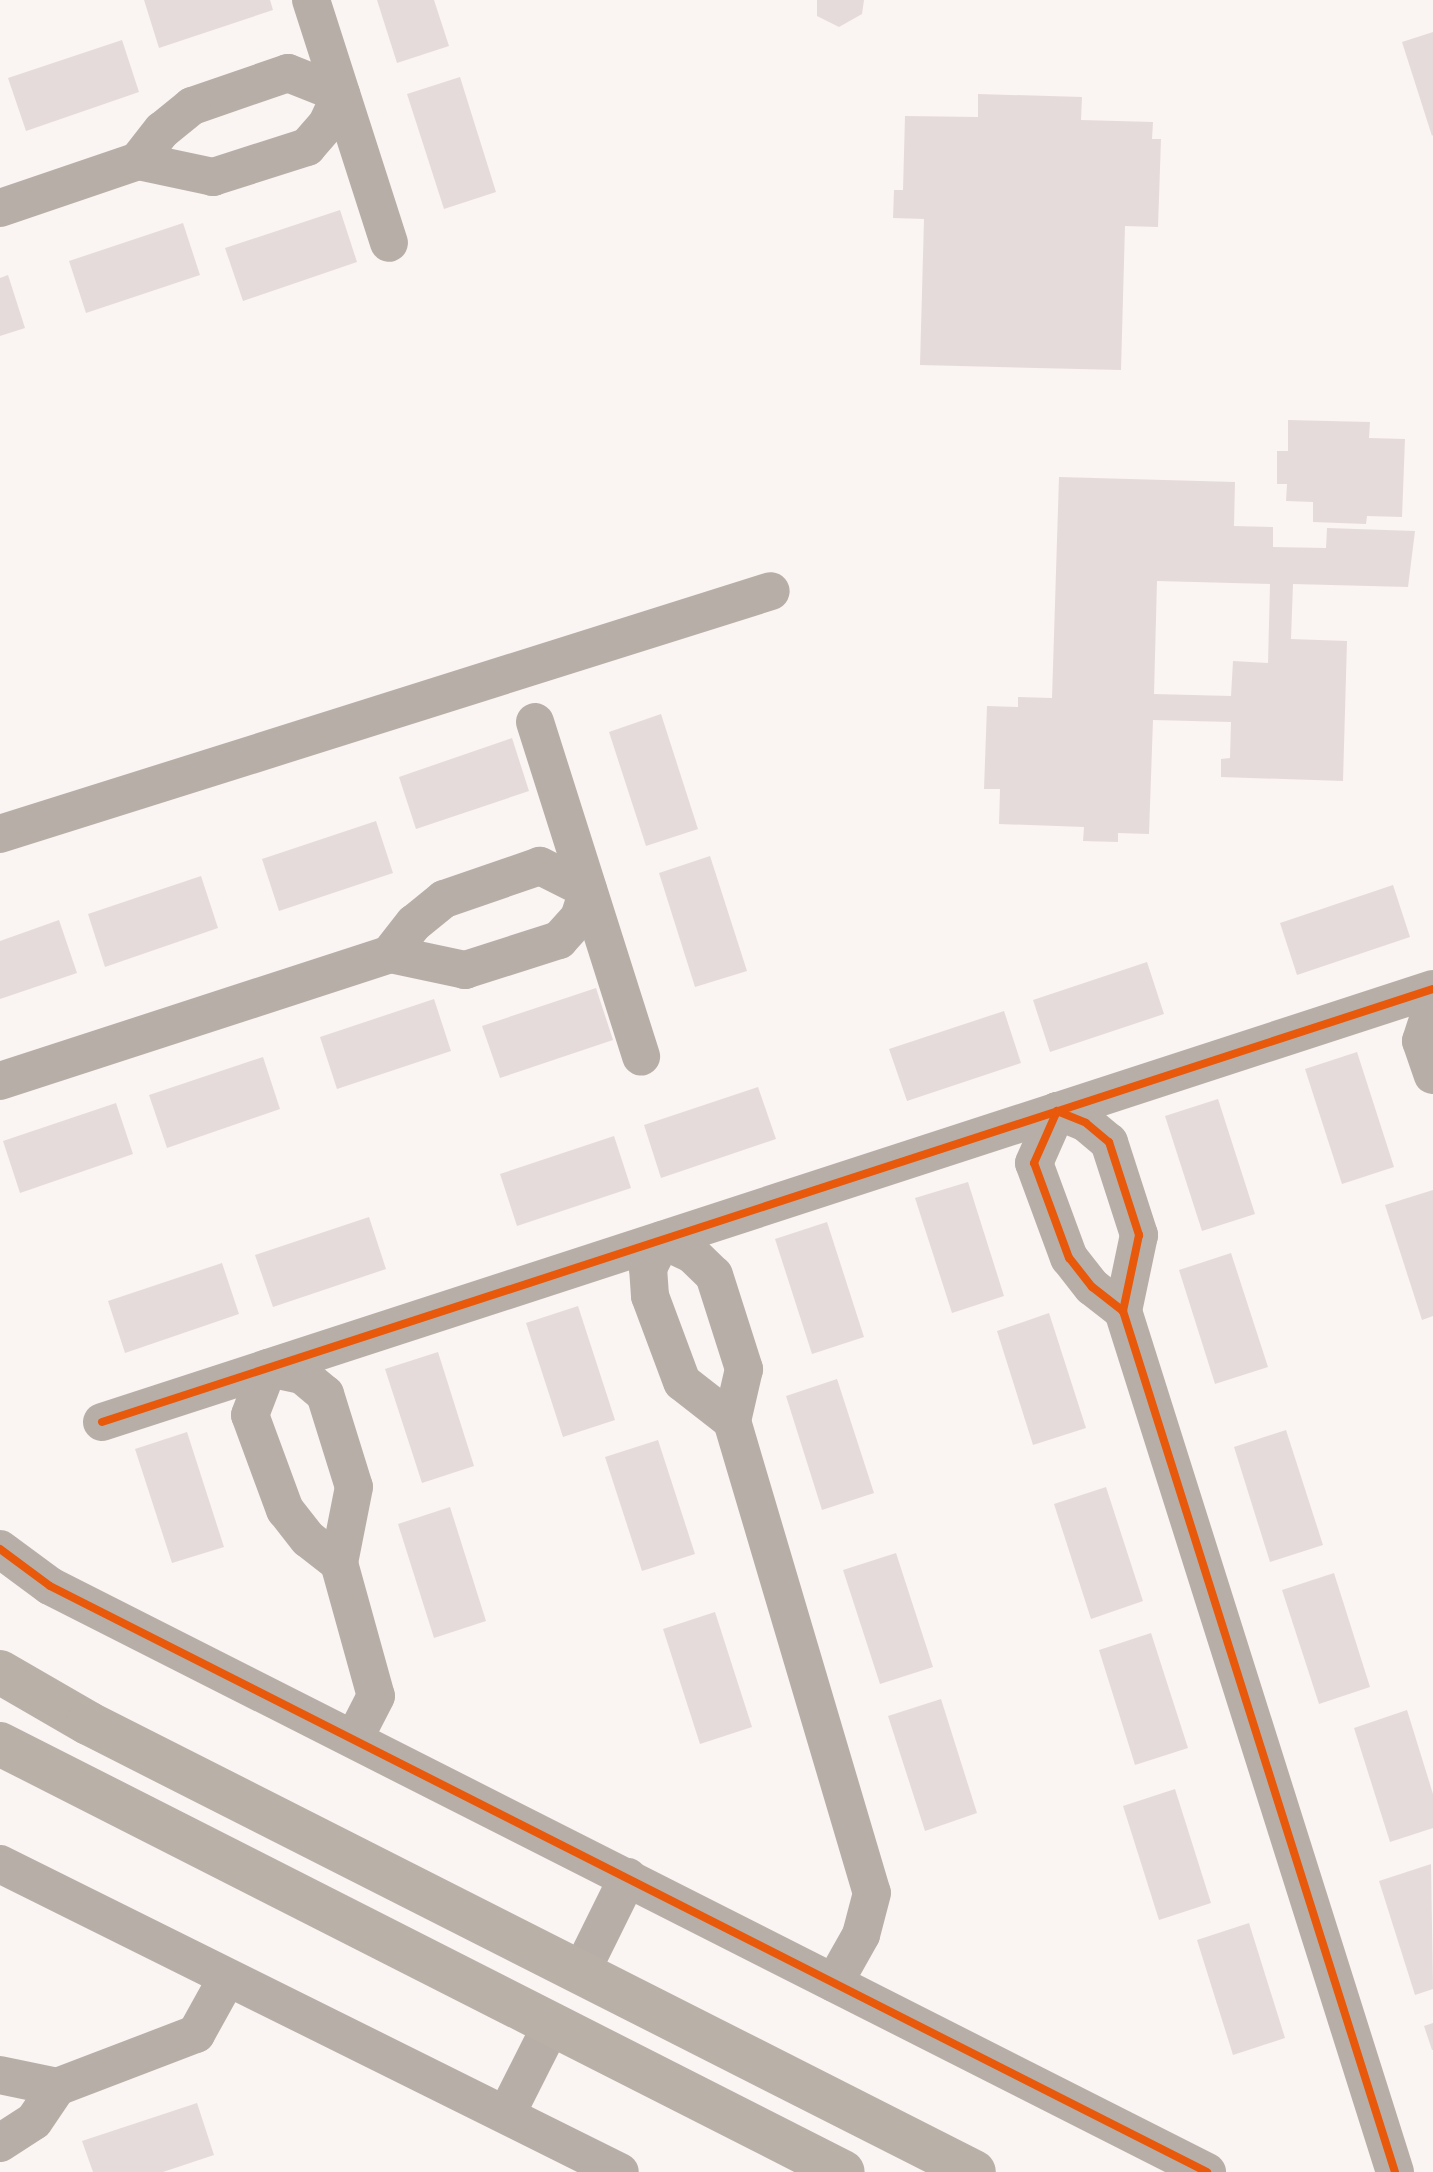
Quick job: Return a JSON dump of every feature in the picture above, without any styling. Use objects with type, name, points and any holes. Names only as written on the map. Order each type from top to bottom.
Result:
[{"type":"main road","points":[[0,1672],[216,1787],[581,1972],[946,2166]]},
{"type":"main road","points":[[0,1744],[843,2172]]},
{"type":"main road","points":[[190,1838],[216,1787]]},
{"type":"street","points":[[311,0],[389,243]]},
{"type":"street","points":[[138,161],[162,130],[192,106],[288,73],[341,94]]},
{"type":"street","points":[[0,208],[138,161],[213,177],[307,147],[327,124],[341,94]]},
{"type":"street","points":[[0,834],[771,591]]},
{"type":"street","points":[[535,722],[641,1057]]},
{"type":"street","points":[[390,954],[414,923],[444,899],[540,866],[588,890]]},
{"type":"street","points":[[0,1081],[390,954],[465,970],[559,940],[579,918],[588,890]]},
{"type":"street","points":[[102,1422],[1433,989]]},
{"type":"street","points":[[1433,1004],[1421,1041],[1433,1075]]},
{"type":"street","points":[[1057,1111],[1086,1123],[1109,1142],[1139,1235],[1123,1311],[1395,2172]]},
{"type":"street","points":[[1057,1111],[1034,1163],[1069,1258],[1092,1287],[1123,1311]]},
{"type":"street","points":[[662,1240],[692,1254],[714,1275],[744,1369],[732,1421],[872,1893],[861,1935],[834,1983]]},
{"type":"street","points":[[662,1240],[648,1268],[650,1296],[682,1382],[732,1421]]},
{"type":"street","points":[[268,1368],[302,1375],[325,1394],[354,1487],[339,1563],[376,1696],[355,1737]]},
{"type":"street","points":[[268,1368],[250,1415],[285,1510],[308,1539],[339,1563]]},
{"type":"street","points":[[0,1549],[50,1586],[355,1737],[1207,2172]]},
{"type":"street","points":[[0,1864],[507,2113],[620,2172]]},
{"type":"street","points":[[581,1972],[628,1877]]},
{"type":"street","points":[[0,2075],[57,2087],[196,2034],[227,1978]]},
{"type":"street","points":[[507,2113],[552,2024]]},
{"type":"street","points":[[0,2143],[34,2121],[57,2087]]},
{"type":"building","points":[[144,0],[270,0],[273,10],[159,48]]},
{"type":"building","points":[[377,0],[434,0],[449,46],[397,63]]},
{"type":"building","points":[[817,0],[864,0],[862,14],[839,27],[817,16]]},
{"type":"building","points":[[1433,32],[1433,135],[1432,136],[1402,42]]},
{"type":"building","points":[[122,40],[139,92],[26,131],[8,78]]},
{"type":"building","points":[[460,77],[496,192],[444,209],[407,94]]},
{"type":"building","points":[[978,94],[1082,97],[1081,120],[1153,122],[1152,139],[1161,139],[1158,227],[1125,226],[1121,370],[920,365],[924,219],[893,218],[894,190],[903,190],[905,116],[978,117]]},
{"type":"building","points":[[340,210],[357,262],[243,301],[225,248]]},
{"type":"building","points":[[183,223],[200,275],[86,313],[69,261]]},
{"type":"building","points":[[8,275],[25,328],[0,336],[0,278]]},
{"type":"building","points":[[1288,420],[1370,422],[1369,438],[1405,439],[1402,517],[1367,516],[1366,524],[1313,522],[1313,502],[1286,501],[1287,484],[1277,484],[1277,451],[1288,451]]},
{"type":"building","points":[[1059,477],[1235,482],[1234,526],[1273,527],[1273,547],[1326,548],[1327,528],[1415,531],[1408,587],[1293,584],[1291,639],[1347,641],[1343,781],[1221,777],[1221,759],[1230,758],[1231,722],[1153,720],[1149,834],[1118,833],[1118,842],[1083,841],[1084,827],[999,824],[1000,789],[984,789],[987,706],[1018,707],[1018,697],[1052,698]],"holes":[[[1157,581],[1270,584],[1268,663],[1233,661],[1231,696],[1154,694]]]},
{"type":"building","points":[[661,714],[698,829],[646,846],[609,732]]},
{"type":"building","points":[[512,738],[529,791],[416,829],[399,777]]},
{"type":"building","points":[[376,821],[393,873],[279,911],[262,859]]},
{"type":"building","points":[[710,856],[747,971],[695,987],[659,873]]},
{"type":"building","points":[[201,876],[218,928],[105,967],[88,914]]},
{"type":"building","points":[[1393,885],[1410,937],[1297,975],[1280,923]]},
{"type":"building","points":[[59,920],[77,973],[0,999],[0,941]]},
{"type":"building","points":[[1147,962],[1164,1014],[1050,1052],[1033,1000]]},
{"type":"building","points":[[596,988],[613,1040],[500,1078],[482,1026]]},
{"type":"building","points":[[434,999],[451,1051],[337,1089],[320,1037]]},
{"type":"building","points":[[1004,1011],[1021,1063],[907,1101],[889,1049]]},
{"type":"building","points":[[1357,1052],[1394,1167],[1342,1184],[1305,1069]]},
{"type":"building","points":[[263,1057],[280,1109],[167,1148],[149,1095]]},
{"type":"building","points":[[758,1087],[776,1139],[661,1178],[644,1125]]},
{"type":"building","points":[[1218,1099],[1255,1214],[1202,1231],[1165,1116]]},
{"type":"building","points":[[116,1103],[133,1154],[20,1193],[3,1141]]},
{"type":"building","points":[[614,1136],[631,1188],[517,1226],[500,1174]]},
{"type":"building","points":[[968,1182],[1004,1296],[952,1313],[915,1198]]},
{"type":"building","points":[[1433,1190],[1433,1316],[1422,1320],[1385,1205]]},
{"type":"building","points":[[369,1217],[386,1269],[273,1307],[255,1255]]},
{"type":"building","points":[[827,1222],[864,1337],[812,1354],[775,1239]]},
{"type":"building","points":[[1231,1253],[1268,1367],[1215,1384],[1179,1270]]},
{"type":"building","points":[[222,1263],[239,1314],[125,1353],[108,1301]]},
{"type":"building","points":[[578,1306],[615,1420],[563,1437],[526,1323]]},
{"type":"building","points":[[1049,1313],[1086,1428],[1033,1445],[997,1331]]},
{"type":"building","points":[[438,1352],[474,1466],[422,1483],[385,1369]]},
{"type":"building","points":[[837,1379],[874,1493],[822,1510],[786,1396]]},
{"type":"building","points":[[1286,1430],[1323,1545],[1270,1562],[1234,1447]]},
{"type":"building","points":[[187,1432],[224,1547],[172,1563],[135,1449]]},
{"type":"building","points":[[658,1440],[695,1554],[642,1571],[605,1457]]},
{"type":"building","points":[[1106,1487],[1143,1601],[1091,1619],[1054,1504]]},
{"type":"building","points":[[450,1507],[486,1621],[434,1638],[398,1524]]},
{"type":"building","points":[[896,1553],[933,1667],[880,1684],[843,1570]]},
{"type":"building","points":[[1334,1573],[1370,1687],[1319,1704],[1282,1590]]},
{"type":"building","points":[[715,1612],[752,1727],[700,1744],[663,1629]]},
{"type":"building","points":[[1151,1633],[1188,1748],[1135,1765],[1099,1650]]},
{"type":"building","points":[[941,1699],[977,1813],[925,1831],[888,1716]]},
{"type":"building","points":[[1407,1710],[1433,1794],[1433,1828],[1390,1842],[1354,1728]]},
{"type":"building","points":[[1175,1789],[1211,1903],[1159,1920],[1123,1806]]},
{"type":"building","points":[[1431,1864],[1433,1989],[1415,1995],[1379,1881]]},
{"type":"building","points":[[1249,1923],[1285,2038],[1233,2055],[1197,1940]]},
{"type":"building","points":[[1433,2023],[1433,2050],[1432,2050],[1424,2026]]},
{"type":"building","points":[[197,2103],[214,2155],[163,2172],[93,2172],[82,2141]]},
{"type":"cycle path","points":[[102,1422],[1433,989]]},
{"type":"cycle path","points":[[1123,1311],[1092,1287],[1069,1258],[1034,1163],[1057,1111],[1086,1123],[1109,1142],[1139,1235],[1123,1311],[1395,2172]]},
{"type":"cycle path","points":[[0,1549],[50,1586],[1207,2172]]}]
